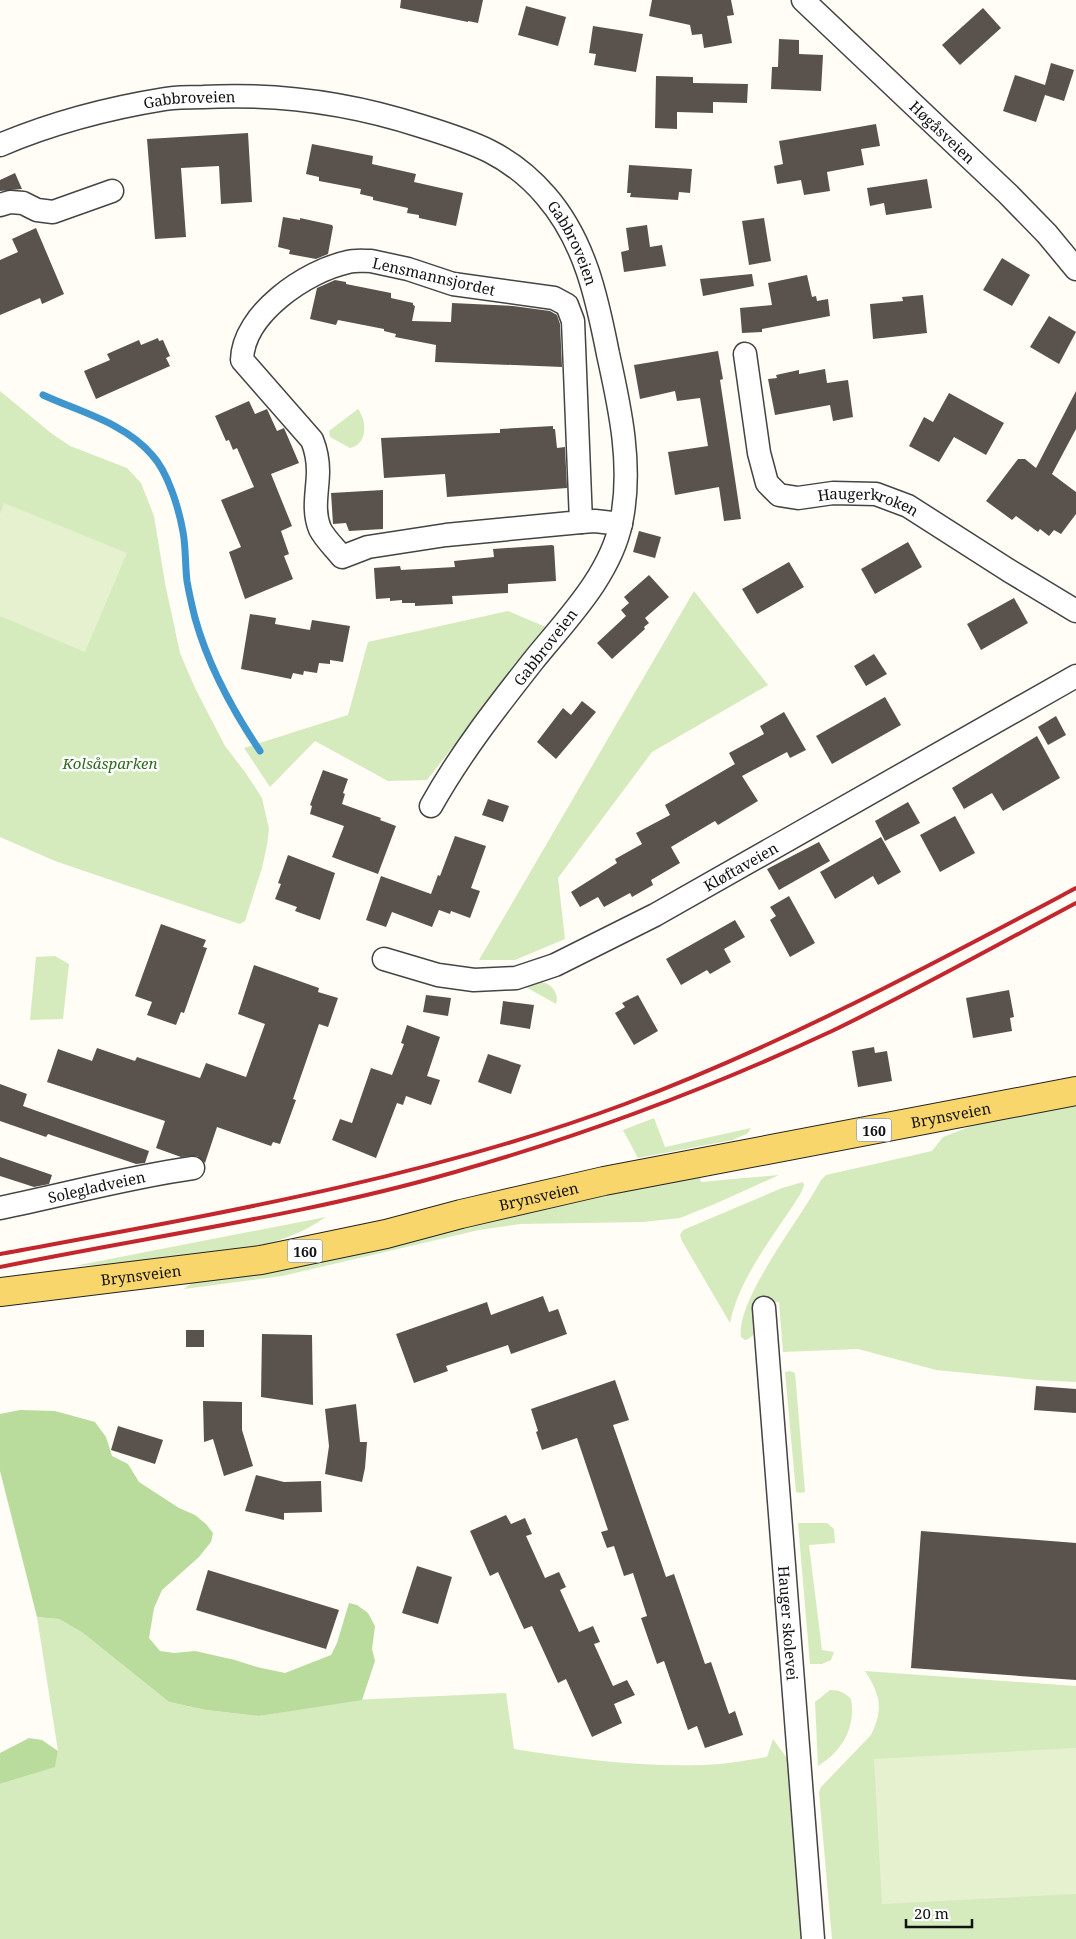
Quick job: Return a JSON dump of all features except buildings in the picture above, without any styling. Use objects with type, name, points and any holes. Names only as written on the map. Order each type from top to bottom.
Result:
[{"type":"main road","name":"Brynsveien","points":[[0,1292],[261,1260],[386,1234],[461,1214],[604,1181],[1076,1091]]},
{"type":"street","name":"Høgåsveien","points":[[803,0],[1008,194],[1047,234],[1076,269]]},
{"type":"street","name":"Gabbroveien","points":[[0,145],[62,122],[167,98],[267,96],[317,100],[395,118],[473,142],[498,154],[526,176],[547,197],[579,246],[590,277],[615,386],[624,442],[626,490],[621,524],[615,544],[584,598],[451,769],[430,806]]},
{"type":"street","points":[[0,205],[10,202],[23,203],[37,210],[52,212],[112,191]]},
{"type":"street","name":"Lensmannsjordet","points":[[581,522],[573,321],[567,306],[561,302],[554,298],[537,295],[453,284],[408,269],[371,261],[348,262],[311,277],[292,288],[262,314],[249,330],[242,347],[242,360],[312,440],[316,452],[318,470],[315,502],[316,516],[321,530],[342,557],[368,547],[446,535],[595,521],[621,524]]},
{"type":"street","name":"Haugerkroken","points":[[745,354],[759,453],[767,483],[779,495],[798,498],[832,493],[876,494],[900,503],[1076,611]]},
{"type":"street","name":"Kløftaveien","points":[[384,959],[438,975],[474,980],[516,978],[555,965],[655,915],[1076,676]]},
{"type":"street","name":"Solegladveien","points":[[0,1208],[75,1193],[146,1175],[193,1168]]},
{"type":"street","name":"Hauger skolevei","points":[[764,1308],[813,1939]]},
{"type":"green space","name":"Kolsåsparken","points":[[0,391],[51,433],[70,446],[127,468],[141,483],[154,516],[165,583],[180,653],[195,688],[225,746],[262,798],[269,829],[262,868],[245,921],[240,924],[55,861],[0,837]]},
{"type":"green space","points":[[358,409],[363,420],[363,437],[356,446],[350,448],[330,437],[329,431]]},
{"type":"green space","points":[[4,503],[127,553],[85,652],[0,616],[0,514]]},
{"type":"green space","points":[[694,591],[768,685],[652,752],[558,878],[565,939],[515,960],[479,960]]},
{"type":"green space","points":[[508,611],[546,627],[427,780],[388,781],[315,741],[270,787],[244,748],[348,715],[368,642]]},
{"type":"green space","points":[[55,956],[69,964],[63,1019],[30,1020],[36,957]]},
{"type":"green space","points":[[541,982],[554,990],[557,1000],[556,1004],[524,986]]},
{"type":"green space","points":[[1076,1105],[1076,1382],[936,1370],[858,1349],[783,1352],[779,1302],[754,1307],[755,1331],[750,1338],[745,1340],[741,1337],[742,1321],[759,1280],[821,1180],[826,1175],[932,1151],[943,1137],[979,1123]]},
{"type":"green space","points":[[654,1118],[665,1147],[751,1128],[748,1133],[733,1140],[638,1158],[623,1130]]},
{"type":"green space","points":[[779,1175],[680,1218],[643,1222],[520,1224],[479,1230],[282,1276],[184,1289],[193,1282],[568,1200],[700,1177],[701,1182]]},
{"type":"green space","points":[[803,1182],[804,1185],[801,1193],[750,1272],[735,1305],[730,1323],[680,1235],[683,1230],[782,1188]]},
{"type":"green space","points":[[326,1217],[295,1234],[264,1245],[150,1261],[74,1266]]},
{"type":"green space","points":[[785,1372],[795,1373],[805,1492],[800,1493],[796,1492]]},
{"type":"green space","points":[[20,1410],[55,1411],[95,1422],[106,1437],[112,1456],[128,1464],[139,1482],[179,1508],[195,1515],[213,1533],[211,1542],[199,1557],[162,1590],[154,1608],[149,1638],[160,1651],[174,1653],[195,1651],[285,1673],[331,1655],[337,1643],[349,1603],[357,1605],[368,1613],[375,1626],[372,1649],[375,1661],[362,1700],[259,1716],[206,1710],[169,1702],[83,1633],[59,1619],[37,1617],[0,1471],[0,1414]]},
{"type":"green space","points":[[798,1523],[827,1523],[834,1529],[835,1543],[809,1545],[822,1650],[834,1652],[831,1660],[822,1664],[810,1664]]},
{"type":"green space","points":[[37,1617],[59,1619],[83,1633],[169,1702],[206,1710],[259,1716],[351,1700],[506,1693],[514,1749],[584,1759],[655,1765],[710,1765],[767,1757],[773,1739],[789,1761],[804,1939],[0,1939],[0,1784],[54,1767],[58,1751]]},
{"type":"green space","points":[[865,1671],[1076,1686],[1076,1939],[832,1939],[819,1792],[821,1787],[871,1735],[875,1726],[879,1702],[874,1687]]},
{"type":"green space","points":[[830,1690],[842,1692],[851,1699],[851,1720],[849,1729],[840,1746],[827,1760],[818,1766],[815,1702]]},
{"type":"green space","points":[[29,1738],[42,1740],[58,1751],[55,1767],[0,1784],[0,1753]]},
{"type":"green space","points":[[1076,1748],[1076,1894],[882,1904],[874,1759]]},
{"type":"waterway","points":[[43,395],[115,426],[141,444],[158,462],[168,481],[179,513],[184,538],[186,575],[200,636],[222,687],[260,751]]},
{"type":"railway","points":[[0,1254],[158,1225],[316,1192],[472,1154],[549,1130],[625,1104],[683,1081],[798,1030],[910,975],[1076,888]]},
{"type":"railway","points":[[0,1267],[342,1201],[455,1172],[552,1142],[693,1091],[786,1052],[863,1016],[1076,903]]}]
